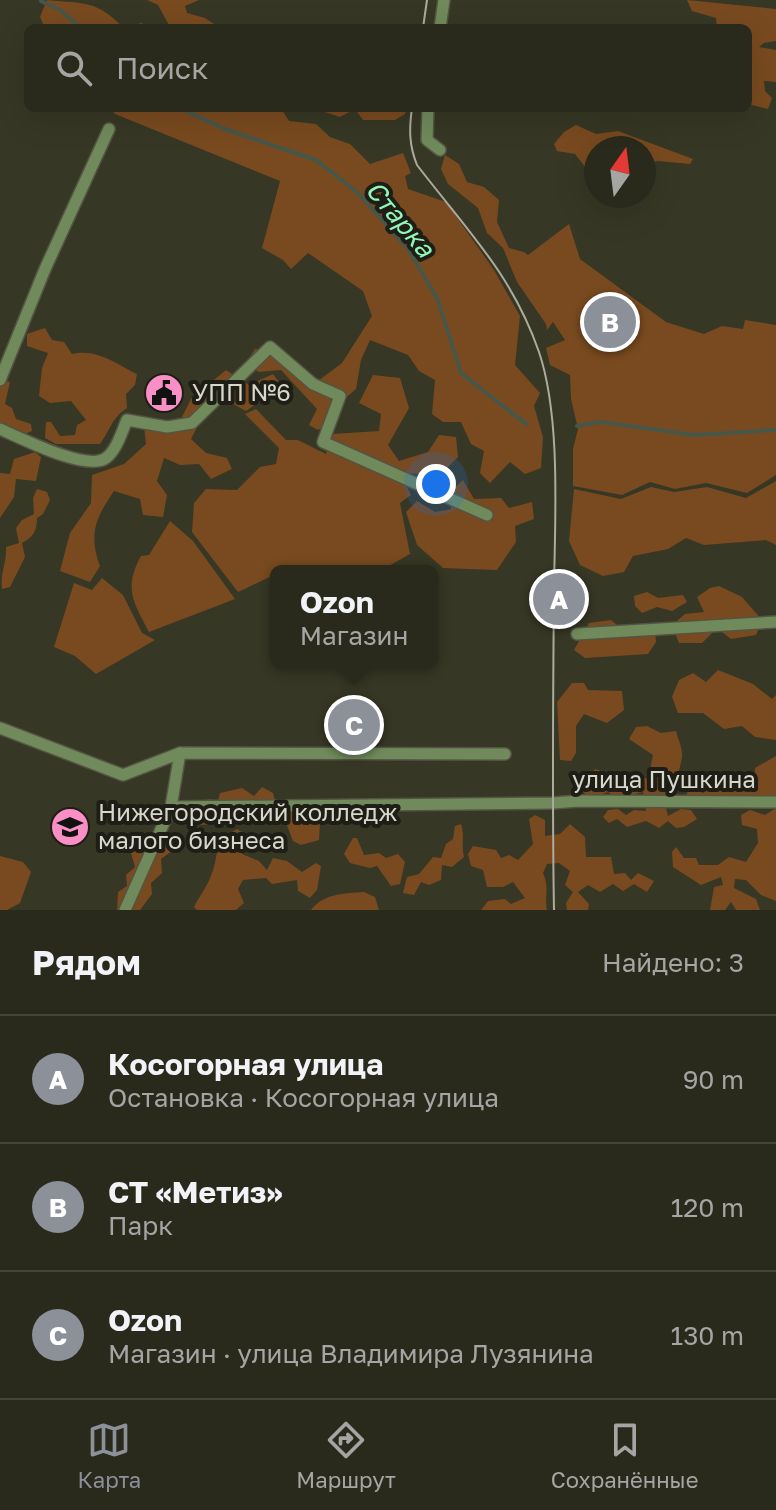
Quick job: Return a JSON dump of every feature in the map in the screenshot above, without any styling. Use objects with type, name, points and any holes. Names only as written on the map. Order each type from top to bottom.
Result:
[{"type":"street","points":[[441,24],[444,0]]},
{"type":"street","points":[[428,112],[427,140],[440,150]]},
{"type":"street","points":[[0,380],[45,269],[109,129]]},
{"type":"street","points":[[0,429],[90,463],[106,459],[127,420],[167,427],[192,423],[270,347],[313,384],[340,396],[323,442],[487,515]]},
{"type":"street","points":[[577,634],[776,622]]},
{"type":"street","points":[[0,728],[123,775],[180,753],[505,754]]},
{"type":"street","points":[[125,910],[171,807],[180,753]]},
{"type":"street","name":"улица Пушкина","points":[[171,807],[579,801],[776,802]]},
{"type":"shaded area","points":[[47,0],[90,5],[119,24],[43,24],[40,17]]},
{"type":"shaded area","points":[[147,0],[199,0],[185,6],[187,13],[214,24],[168,24],[158,5]]},
{"type":"shaded area","points":[[687,0],[776,9],[776,41],[759,47],[776,50],[776,82],[764,81],[765,91],[772,98],[768,109],[752,105],[752,24],[717,24],[716,18],[692,11]]},
{"type":"shaded area","points":[[113,112],[283,112],[289,121],[316,124],[330,137],[350,144],[370,164],[403,153],[411,173],[405,176],[408,189],[446,202],[494,270],[520,316],[515,365],[540,393],[534,406],[543,437],[541,468],[525,474],[510,462],[490,483],[480,473],[484,451],[471,444],[461,422],[443,422],[432,414],[435,380],[419,371],[408,355],[370,340],[361,360],[356,389],[342,401],[333,423],[318,430],[309,425],[317,409],[281,370],[259,372],[245,365],[255,349],[272,350],[318,381],[342,363],[372,316],[363,291],[308,253],[291,269],[283,260],[262,248],[280,181]]},
{"type":"shaded area","points":[[325,112],[349,112],[340,117]]},
{"type":"shaded area","points":[[357,112],[406,112],[395,120],[363,120]]},
{"type":"shaded area","points":[[576,125],[596,134],[618,131],[631,136],[584,136],[584,166],[575,154],[557,151],[554,144],[564,132]]},
{"type":"shaded area","points":[[656,145],[693,159],[690,164],[658,161]]},
{"type":"shaded area","points":[[445,155],[459,164],[467,182],[484,187],[499,200],[497,222],[509,248],[528,255],[569,224],[580,259],[666,322],[704,334],[722,326],[743,329],[745,320],[776,325],[776,475],[747,493],[706,483],[675,489],[650,482],[622,495],[573,486],[573,449],[578,429],[571,399],[570,375],[550,365],[546,348],[565,340],[553,322],[547,330],[517,282],[503,248],[487,233],[478,208],[448,184],[441,169]]},
{"type":"shaded area","points":[[45,328],[52,340],[64,342],[72,354],[98,355],[137,374],[135,385],[126,394],[127,408],[114,420],[100,444],[56,444],[45,438],[46,422],[51,422],[60,436],[75,435],[77,425],[86,420],[71,401],[50,403],[39,396],[42,368],[48,353],[27,346],[27,334]]},
{"type":"shaded area","points":[[226,370],[249,385],[273,374],[282,386],[246,411],[224,399],[205,412],[191,439],[206,453],[227,458],[232,469],[211,479],[199,464],[180,465],[164,458],[157,481],[167,495],[163,517],[143,515],[140,499],[114,491],[96,526],[94,535],[100,566],[90,582],[60,571],[70,533],[91,503],[92,475],[124,464],[146,444],[144,427],[176,429],[191,399]]},
{"type":"shaded area","points":[[373,375],[400,378],[409,408],[388,445],[399,461],[428,452],[439,435],[456,437],[458,457],[440,475],[400,473],[411,495],[400,503],[410,554],[391,565],[270,565],[270,577],[238,592],[192,532],[194,503],[206,489],[237,490],[260,467],[276,464],[279,448],[245,414],[256,409],[286,440],[298,440],[326,454],[333,434],[379,431],[381,414],[359,403]]},
{"type":"shaded area","points":[[0,380],[10,382],[5,404],[12,408],[16,419],[31,424],[32,431],[20,436],[0,426]]},
{"type":"shaded area","points":[[35,452],[41,457],[36,481],[16,479],[14,497],[0,518],[0,473],[10,474],[14,459]]},
{"type":"shaded area","points":[[463,480],[474,499],[501,498],[509,508],[532,502],[534,519],[515,526],[516,542],[497,570],[443,568],[417,545],[406,512],[417,501],[435,512],[451,509],[449,493]]},
{"type":"shaded area","points":[[776,481],[776,545],[766,540],[704,545],[686,538],[668,549],[633,556],[624,572],[603,576],[580,565],[569,541],[574,489],[621,499],[651,487],[674,492],[707,487],[746,498]]},
{"type":"shaded area","points":[[37,489],[47,492],[50,500],[43,514],[37,518],[34,533],[22,543],[25,557],[10,587],[2,589],[6,547],[19,543],[16,528],[22,520],[34,514],[33,498]]},
{"type":"shaded area","points":[[170,521],[193,541],[235,599],[149,632],[135,604],[133,577],[141,556],[149,555]]},
{"type":"shaded area","points":[[102,578],[123,595],[142,633],[155,640],[96,674],[75,656],[54,647],[74,583],[92,590]]},
{"type":"shaded area","points":[[719,586],[742,597],[762,620],[756,635],[731,639],[717,628],[702,643],[679,643],[672,625],[685,614],[704,612],[697,597]]},
{"type":"shaded area","points":[[647,592],[658,598],[683,595],[687,602],[672,611],[657,607],[642,613],[635,606],[634,596]]},
{"type":"shaded area","points":[[611,620],[627,633],[655,631],[656,642],[648,654],[585,658],[574,650],[589,623]]},
{"type":"shaded area","points":[[718,670],[753,684],[772,699],[776,695],[776,740],[755,737],[742,726],[724,729],[703,713],[678,713],[672,697],[679,680],[693,673],[706,682]]},
{"type":"shaded area","points":[[572,683],[584,683],[588,690],[622,691],[624,710],[607,723],[584,714],[576,726],[576,753],[571,761],[560,760],[557,702]]},
{"type":"shaded area","points":[[647,726],[661,733],[676,731],[682,757],[666,808],[668,816],[681,809],[691,810],[697,819],[684,827],[676,828],[668,821],[659,828],[646,821],[627,827],[617,819],[609,823],[603,817],[608,810],[618,809],[626,815],[634,810],[646,811],[643,792],[618,799],[608,792],[591,799],[582,791],[583,777],[596,769],[648,779],[653,755],[629,739],[636,727]]},
{"type":"shaded area","points":[[776,756],[776,802],[766,809],[756,807],[745,795],[731,796],[720,807],[696,807],[685,799],[689,788],[704,793],[709,777],[733,775],[743,788],[754,790],[755,768]]},
{"type":"shaded area","points":[[262,787],[273,793],[276,804],[270,812],[255,807],[249,822],[232,816],[227,824],[194,825],[189,815],[208,799],[218,801],[220,793],[242,788],[254,796]]},
{"type":"shaded area","points":[[286,805],[296,805],[320,823],[319,840],[301,845],[293,841],[283,815]]},
{"type":"shaded area","points":[[776,808],[776,901],[761,895],[746,880],[735,879],[734,888],[756,899],[760,910],[736,910],[731,902],[725,910],[710,910],[714,887],[723,885],[721,877],[701,885],[673,867],[672,852],[676,847],[684,858],[696,858],[699,865],[718,865],[729,857],[746,862],[758,843],[757,829],[742,825],[741,815],[750,810],[765,815]]},
{"type":"shaded area","points":[[535,815],[545,820],[545,836],[560,834],[570,824],[585,837],[586,857],[611,857],[614,874],[625,873],[631,880],[638,873],[654,881],[647,892],[634,884],[623,891],[613,884],[600,892],[588,885],[578,892],[589,904],[588,910],[567,910],[566,903],[573,892],[565,885],[570,871],[559,863],[547,864],[543,873],[547,910],[481,910],[488,901],[505,899],[511,904],[525,898],[513,882],[503,887],[487,887],[483,870],[471,866],[468,854],[473,846],[496,850],[501,858],[509,855],[518,860],[533,844],[529,819]]},
{"type":"shaded area","points":[[461,824],[464,857],[452,867],[442,865],[441,880],[429,885],[421,882],[414,895],[403,893],[407,877],[419,874],[433,857],[441,858],[446,844],[453,839],[455,826]]},
{"type":"shaded area","points":[[237,829],[247,835],[242,854],[259,861],[267,870],[273,858],[287,861],[302,872],[316,863],[321,866],[317,890],[310,898],[298,891],[297,880],[272,884],[266,878],[243,880],[238,889],[244,903],[236,910],[197,910],[194,907],[210,878],[219,845]]},
{"type":"shaded area","points":[[163,833],[171,838],[172,851],[161,859],[162,873],[151,883],[152,894],[140,910],[117,910],[118,892],[127,886],[126,875],[135,867],[131,853],[148,836]]},
{"type":"shaded area","points":[[353,838],[357,838],[364,855],[379,853],[386,858],[398,854],[405,862],[400,884],[391,886],[377,866],[370,868],[350,863],[344,854]]},
{"type":"shaded area","points":[[0,856],[23,862],[31,872],[20,903],[7,910],[0,910]]},
{"type":"shaded area","points":[[364,892],[375,897],[379,910],[311,910],[328,898]]},
{"type":"waterway","name":"Старка","points":[[41,1],[60,10],[76,24]]},
{"type":"waterway","name":"Старка","points":[[188,112],[222,128],[316,160],[358,193],[408,249],[437,298],[461,373],[526,424]]},
{"type":"waterway","name":"Старка","points":[[577,426],[601,422],[694,435],[776,430]]},
{"type":"tram line","points":[[424,24],[427,0]]},
{"type":"tram line","points":[[411,112],[410,137],[417,165],[501,275],[528,324],[546,378],[555,468],[554,910]]},
{"type":"place","name":"СТ «Метиз»","points":[[610,322]]},
{"type":"place","name":"УПП №6","points":[[164,393]]},
{"type":"place","name":"Косогорная улица","points":[[559,599]]},
{"type":"place","name":"Ozon","points":[[354,725]]},
{"type":"place","name":"Нижегородский колледж малого бизнеса","points":[[70,827]]}]
